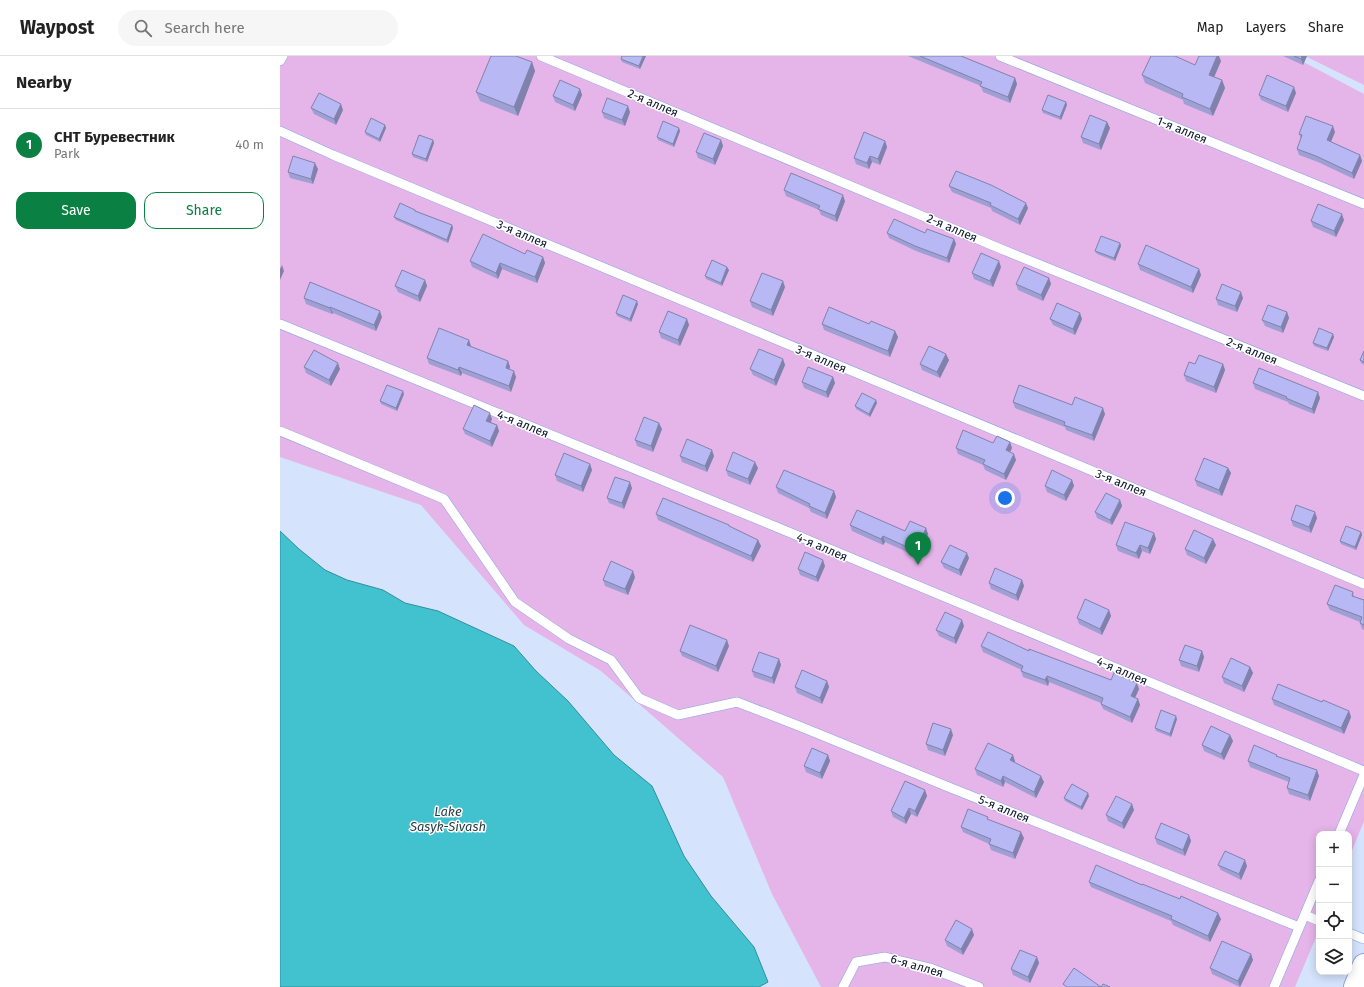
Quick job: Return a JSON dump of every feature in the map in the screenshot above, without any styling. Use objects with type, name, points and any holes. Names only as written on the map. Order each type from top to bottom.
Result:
[{"type":"main road","points":[[1355,987],[1364,965]]},
{"type":"lane","points":[[280,61],[283,56]]},
{"type":"lane","name":"2-я аллея","points":[[541,56],[1001,249],[1364,396]]},
{"type":"lane","name":"1-я аллея","points":[[1000,56],[1364,204]]},
{"type":"lane","name":"3-я аллея","points":[[280,131],[347,161],[1364,584]]},
{"type":"lane","name":"4-я аллея","points":[[280,324],[774,526],[1364,771]]},
{"type":"lane","name":"5-я аллея","points":[[280,430],[444,499],[515,602],[569,639],[611,660],[640,698],[678,715],[737,702],[1299,927]]},
{"type":"lane","points":[[1340,831],[1364,775]]},
{"type":"lane","points":[[1274,987],[1316,888]]},
{"type":"lane","points":[[1305,915],[1316,919]]},
{"type":"lane","points":[[1352,934],[1364,939]]},
{"type":"lane","name":"6-я аллея","points":[[843,987],[856,962],[885,957],[930,968],[979,987]]},
{"type":"shaded area","points":[[280,56],[1292,56],[1364,94],[1364,821],[1352,851],[1352,831],[1316,831],[1316,937],[1295,987],[821,987],[772,894],[723,777],[601,671],[524,625],[421,505],[280,457]]},
{"type":"shaded area","points":[[1305,56],[1364,56],[1364,85]]},
{"type":"water","name":"Lake Sasyk-Sivash","points":[[280,531],[325,570],[347,580],[383,590],[405,603],[438,611],[514,646],[536,671],[568,701],[614,755],[652,786],[684,856],[711,896],[754,947],[768,982],[759,987],[280,987]]},
{"type":"building","points":[[491,56],[516,56],[532,62],[514,107],[476,92]]},
{"type":"building","points":[[622,56],[643,56],[639,66],[621,59]]},
{"type":"building","points":[[920,56],[961,56],[1015,78],[1008,97],[980,86],[982,82]]},
{"type":"building","points":[[1151,56],[1175,56],[1195,65],[1199,56],[1217,56],[1209,75],[1222,80],[1210,109],[1182,97],[1183,94],[1142,75]]},
{"type":"building","points":[[1294,56],[1302,56],[1301,59]]},
{"type":"building","points":[[1267,75],[1294,87],[1286,106],[1259,95]]},
{"type":"building","points":[[560,80],[580,89],[573,105],[553,96]]},
{"type":"building","points":[[319,93],[341,104],[334,119],[311,108]]},
{"type":"building","points":[[1048,95],[1066,102],[1060,117],[1042,110]]},
{"type":"building","points":[[607,98],[628,106],[622,120],[602,112]]},
{"type":"building","points":[[1090,115],[1107,122],[1099,144],[1081,137]]},
{"type":"building","points":[[1306,116],[1333,126],[1327,140],[1360,155],[1352,173],[1297,149],[1302,135],[1299,134]]},
{"type":"building","points":[[371,118],[385,125],[379,139],[365,132]]},
{"type":"building","points":[[663,121],[679,128],[673,144],[657,137]]},
{"type":"building","points":[[864,132],[885,141],[878,159],[870,156],[867,163],[854,158]]},
{"type":"building","points":[[704,133],[721,140],[713,159],[696,152]]},
{"type":"building","points":[[419,135],[433,140],[426,159],[412,154]]},
{"type":"building","points":[[293,156],[315,163],[311,179],[288,172]]},
{"type":"building","points":[[956,171],[991,185],[1026,203],[1018,219],[990,205],[991,203],[949,186]]},
{"type":"building","points":[[791,173],[843,195],[835,216],[818,209],[820,206],[784,190]]},
{"type":"building","points":[[400,203],[415,211],[452,225],[447,240],[394,217]]},
{"type":"building","points":[[1318,204],[1342,214],[1334,231],[1311,221]]},
{"type":"building","points":[[894,219],[925,233],[927,229],[954,239],[947,258],[915,246],[887,233]]},
{"type":"building","points":[[483,234],[525,254],[527,250],[543,257],[535,277],[500,263],[496,273],[470,261]]},
{"type":"building","points":[[1101,236],[1120,243],[1114,258],[1095,251]]},
{"type":"building","points":[[1146,245],[1199,269],[1191,287],[1138,264]]},
{"type":"building","points":[[981,253],[999,261],[990,281],[972,273]]},
{"type":"building","points":[[712,260],[727,267],[721,283],[705,276]]},
{"type":"building","points":[[1024,267],[1049,278],[1041,295],[1016,284]]},
{"type":"building","points":[[402,270],[425,280],[418,296],[395,286]]},
{"type":"building","points":[[762,273],[783,281],[771,310],[750,301]]},
{"type":"building","points":[[310,282],[380,311],[374,325],[304,298]]},
{"type":"building","points":[[1222,284],[1241,292],[1235,306],[1216,299]]},
{"type":"building","points":[[623,295],[637,301],[630,319],[616,313]]},
{"type":"building","points":[[1057,303],[1080,313],[1073,329],[1050,319]]},
{"type":"building","points":[[1268,305],[1287,312],[1281,327],[1262,320]]},
{"type":"building","points":[[829,307],[869,324],[871,321],[895,331],[888,351],[822,324]]},
{"type":"building","points":[[668,311],[687,319],[678,340],[659,332]]},
{"type":"building","points":[[439,328],[469,340],[467,345],[508,361],[506,368],[514,371],[509,386],[459,367],[458,370],[427,358]]},
{"type":"building","points":[[1319,328],[1333,334],[1327,348],[1313,343]]},
{"type":"building","points":[[929,346],[946,354],[937,372],[920,364]]},
{"type":"building","points":[[759,349],[783,359],[774,380],[750,369]]},
{"type":"building","points":[[314,350],[338,363],[329,380],[304,367]]},
{"type":"building","points":[[1364,351],[1364,362],[1360,360]]},
{"type":"building","points":[[1199,355],[1223,364],[1214,387],[1184,375],[1189,362],[1195,364]]},
{"type":"building","points":[[808,367],[833,377],[826,392],[802,382]]},
{"type":"building","points":[[1259,368],[1318,392],[1312,409],[1253,383]]},
{"type":"building","points":[[387,385],[403,391],[396,408],[380,401]]},
{"type":"building","points":[[1019,385],[1072,405],[1075,397],[1103,408],[1092,435],[1064,425],[1065,422],[1013,402]]},
{"type":"building","points":[[862,393],[876,400],[869,414],[855,406]]},
{"type":"building","points":[[474,405],[490,413],[486,421],[497,425],[490,441],[463,429]]},
{"type":"building","points":[[644,417],[659,423],[651,446],[635,440]]},
{"type":"building","points":[[963,430],[993,443],[997,436],[1010,442],[1006,450],[1014,454],[1004,474],[983,464],[985,460],[956,448]]},
{"type":"building","points":[[687,439],[712,450],[705,466],[680,456]]},
{"type":"building","points":[[733,452],[755,462],[748,479],[726,470]]},
{"type":"building","points":[[564,453],[590,464],[581,486],[555,475]]},
{"type":"building","points":[[1204,458],[1228,468],[1219,490],[1195,480]]},
{"type":"building","points":[[784,470],[834,491],[825,513],[809,506],[810,504],[776,487]]},
{"type":"building","points":[[1052,470],[1072,480],[1064,495],[1045,486]]},
{"type":"building","points":[[615,477],[630,482],[622,503],[607,498]]},
{"type":"building","points":[[1106,493],[1120,500],[1110,520],[1095,512]]},
{"type":"building","points":[[663,498],[729,525],[758,540],[751,556],[656,514]]},
{"type":"building","points":[[1296,505],[1315,512],[1309,527],[1291,520]]},
{"type":"building","points":[[857,510],[905,531],[910,521],[926,528],[916,551],[883,536],[881,539],[850,525]]},
{"type":"building","points":[[1125,522],[1154,533],[1148,548],[1140,545],[1136,553],[1116,545]]},
{"type":"building","points":[[1346,526],[1361,532],[1355,547],[1340,541]]},
{"type":"building","points":[[1194,530],[1213,539],[1204,558],[1185,549]]},
{"type":"building","points":[[950,545],[967,553],[959,570],[941,562]]},
{"type":"building","points":[[805,552],[823,560],[816,577],[798,569]]},
{"type":"building","points":[[611,561],[633,571],[625,589],[603,580]]},
{"type":"building","points":[[995,568],[1022,580],[1016,595],[989,583]]},
{"type":"building","points":[[1335,585],[1353,592],[1352,596],[1364,600],[1364,625],[1360,623],[1362,617],[1327,604]]},
{"type":"building","points":[[1085,599],[1109,610],[1100,629],[1077,618]]},
{"type":"building","points":[[945,612],[962,620],[954,638],[936,630]]},
{"type":"building","points":[[690,625],[727,640],[716,666],[680,651]]},
{"type":"building","points":[[988,632],[1029,651],[1029,649],[1111,680],[1114,673],[1137,683],[1131,696],[1138,699],[1130,717],[1101,704],[1103,698],[1047,676],[1045,680],[1021,671],[1023,666],[981,646]]},
{"type":"building","points":[[1185,645],[1202,651],[1197,666],[1179,660]]},
{"type":"building","points":[[759,652],[779,659],[772,678],[752,671]]},
{"type":"building","points":[[1231,658],[1250,667],[1242,686],[1222,677]]},
{"type":"building","points":[[802,670],[827,681],[820,698],[795,687]]},
{"type":"building","points":[[1278,684],[1349,711],[1341,728],[1272,699]]},
{"type":"building","points":[[1161,710],[1176,716],[1170,734],[1155,728]]},
{"type":"building","points":[[933,723],[951,729],[943,750],[926,744]]},
{"type":"building","points":[[1211,726],[1230,735],[1221,754],[1202,745]]},
{"type":"building","points":[[988,743],[1013,755],[1010,760],[1041,776],[1034,792],[1003,776],[1001,781],[975,769]]},
{"type":"building","points":[[1254,745],[1277,755],[1276,756],[1317,770],[1308,795],[1287,788],[1290,778],[1248,761]]},
{"type":"building","points":[[812,748],[828,755],[820,773],[804,766]]},
{"type":"building","points":[[905,781],[925,790],[915,811],[909,808],[904,818],[891,811]]},
{"type":"building","points":[[1072,784],[1088,793],[1081,807],[1064,798]]},
{"type":"building","points":[[1116,796],[1132,804],[1122,823],[1106,815]]},
{"type":"building","points":[[968,809],[988,817],[987,819],[1021,832],[1013,853],[989,844],[991,839],[961,827]]},
{"type":"building","points":[[1161,823],[1189,835],[1183,850],[1155,838]]},
{"type":"building","points":[[1225,851],[1245,860],[1239,874],[1218,865]]},
{"type":"building","points":[[1096,865],[1142,885],[1180,899],[1181,896],[1218,913],[1208,936],[1171,919],[1172,916],[1089,882]]},
{"type":"building","points":[[956,920],[972,929],[961,949],[945,940]]},
{"type":"building","points":[[1222,941],[1251,954],[1238,981],[1210,968]]},
{"type":"building","points":[[1020,950],[1037,957],[1028,977],[1011,969]]},
{"type":"building","points":[[1074,968],[1101,987],[1067,987],[1063,984]]},
{"type":"building","points":[[1103,984],[1110,987],[1101,987]]},
{"type":"place","name":"СНТ Буревестник","points":[[918,565]]}]
